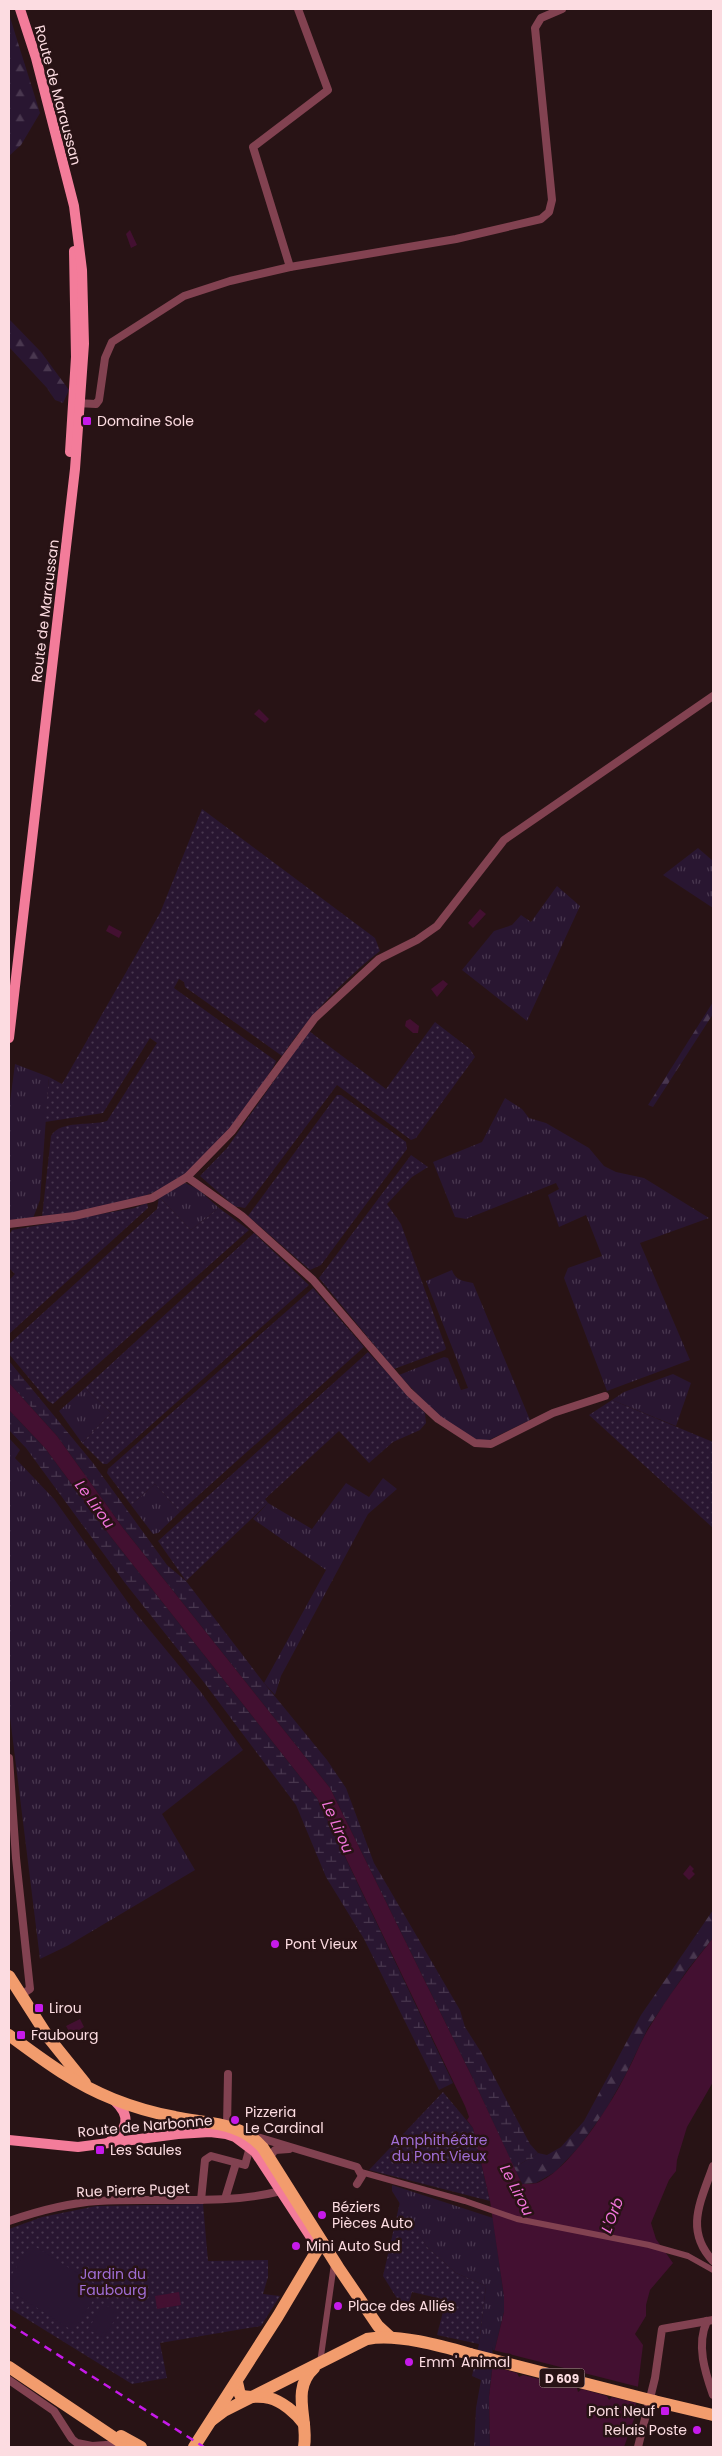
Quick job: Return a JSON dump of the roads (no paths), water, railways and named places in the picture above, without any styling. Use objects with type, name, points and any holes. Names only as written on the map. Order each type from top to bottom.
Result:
[{"type":"main road","name":"Route de Maraussan","points":[[9,1038],[10,1013],[78,403],[76,289],[69,188],[60,145],[20,9]]},
{"type":"main road","name":"Route de Maraussan","points":[[9,994],[78,403]]},
{"type":"main road","points":[[9,1976],[25,1992],[48,2038],[92,2090]]},
{"type":"main road","points":[[9,2035],[68,2078],[92,2090],[168,2116],[227,2126],[247,2133],[256,2140],[271,2160],[335,2263],[378,2326],[390,2337]]},
{"type":"main road","points":[[107,2144],[123,2130],[126,2117],[124,2109],[112,2098]]},
{"type":"main road","name":"Route de Narbonne","points":[[9,2140],[78,2147],[178,2134],[210,2132],[235,2137],[250,2148]]},
{"type":"main road","points":[[250,2148],[281,2191],[314,2243],[312,2261]]},
{"type":"main road","points":[[194,2447],[237,2382],[322,2242]]},
{"type":"main road","points":[[212,2420],[224,2411],[367,2339],[390,2337]]},
{"type":"main road","name":"D 609","points":[[390,2337],[470,2354],[713,2415]]},
{"type":"main road","points":[[304,2447],[305,2426],[301,2392],[310,2372],[320,2363]]},
{"type":"main road","points":[[9,2367],[79,2412],[140,2447]]},
{"type":"main road","points":[[237,2382],[237,2390],[240,2395],[268,2398],[281,2403],[299,2417],[305,2426]]},
{"type":"main road","points":[[79,2412],[125,2446]]},
{"type":"street","points":[[290,267],[253,147],[328,90],[298,9]]},
{"type":"street","points":[[78,403],[96,404],[99,400],[105,358],[112,342],[184,296],[230,281],[290,267],[456,239],[541,219],[549,212],[552,200],[535,28],[541,18],[562,9]]},
{"type":"street","points":[[9,1224],[74,1216],[152,1198],[187,1177],[232,1131],[315,1018],[379,959],[417,940],[437,926],[504,840],[713,696]]},
{"type":"street","points":[[187,1177],[242,1216],[313,1280],[409,1392],[438,1419],[475,1443],[491,1444],[553,1413],[605,1396]]},
{"type":"street","points":[[9,1758],[25,1992]]},
{"type":"street","points":[[227,2126],[228,2074]]},
{"type":"street","points":[[247,2133],[293,2149],[357,2167],[361,2172],[465,2201],[517,2219],[639,2243],[688,2256],[713,2270]]},
{"type":"street","points":[[225,2199],[236,2163],[244,2165],[250,2148]]},
{"type":"street","points":[[271,2160],[271,2155],[276,2150],[293,2149]]},
{"type":"street","name":"Rue Pierre Puget","points":[[201,2200],[205,2160],[211,2156],[236,2163]]},
{"type":"street","points":[[713,2166],[696,2218],[698,2238],[713,2261]]},
{"type":"street","points":[[357,2184],[361,2179],[361,2172]]},
{"type":"street","name":"Rue Pierre Puget","points":[[9,2221],[43,2209],[96,2201],[254,2198],[281,2191]]},
{"type":"street","points":[[320,2363],[335,2263]]},
{"type":"street","points":[[710,2320],[702,2338],[704,2371],[713,2396]]},
{"type":"street","points":[[638,2447],[654,2378],[662,2329],[710,2320]]},
{"type":"street","points":[[9,2380],[54,2411],[77,2443],[92,2446]]},
{"type":"street","points":[[67,2447],[68,2433]]},
{"type":"street","points":[[78,2447],[125,2446]]},
{"type":"water","points":[[130,230],[137,245],[131,248],[126,234]]},
{"type":"water","points":[[259,709],[269,719],[265,723],[254,714]]},
{"type":"water","points":[[480,909],[486,914],[473,928],[468,923]]},
{"type":"water","points":[[109,925],[122,932],[119,938],[106,931]]},
{"type":"water","points":[[443,980],[448,984],[437,997],[431,989]]},
{"type":"water","points":[[410,1019],[419,1026],[418,1033],[413,1033],[405,1026],[406,1021]]},
{"type":"water","points":[[9,1383],[57,1436],[123,1528],[330,1788],[474,2081],[522,2184],[537,2183],[549,2176],[576,2151],[611,2101],[656,2016],[713,1938],[713,2082],[687,2127],[677,2160],[676,2171],[669,2180],[651,2223],[656,2239],[673,2263],[650,2290],[646,2305],[646,2316],[635,2334],[643,2345],[634,2419],[624,2447],[490,2447],[489,2397],[494,2353],[504,2312],[504,2296],[490,2201],[473,2128],[467,2120],[469,2117],[465,2106],[317,1798],[111,1537],[45,1448],[9,1410]]},
{"type":"water","points":[[690,1865],[694,1869],[692,1871],[695,1874],[689,1880],[683,1874]]},
{"type":"water","points":[[80,2019],[84,2027],[71,2035],[66,2026]]},
{"type":"water","points":[[179,2292],[181,2305],[157,2309],[155,2296]]},
{"type":"railway","points":[[9,2324],[204,2447]]},
{"type":"place","name":"Domaine Sole","points":[[87,421]]},
{"type":"place","name":"Pont Vieux","points":[[275,1944]]},
{"type":"place","name":"Lirou","points":[[39,2008]]},
{"type":"place","name":"Faubourg","points":[[21,2035]]},
{"type":"place","name":"Pizzeria Le Cardinal","points":[[235,2120]]},
{"type":"place","name":"Les Saules","points":[[100,2150]]},
{"type":"place","name":"Béziers Pièces Auto","points":[[322,2215]]},
{"type":"place","name":"Mini Auto Sud","points":[[296,2246]]},
{"type":"place","name":"Place des Alliés","points":[[338,2306]]},
{"type":"place","name":"Emm' Animal","points":[[409,2362]]},
{"type":"place","name":"Pont Neuf","points":[[665,2411]]},
{"type":"place","name":"Relais Poste","points":[[697,2430]]},
{"type":"water label","name":"Le Lirou","points":[[95,1504]]},
{"type":"water label","name":"Le Lirou","points":[[338,1827]]},
{"type":"water label","name":"Le Lirou","points":[[517,2190]]},
{"type":"water label","name":"L'Orb","points":[[612,2215]]},
{"type":"park label","name":"Amphithéâtre du Pont Vieux","points":[[439,2148]]},
{"type":"park label","name":"Jardin du Faubourg","points":[[113,2282]]}]
